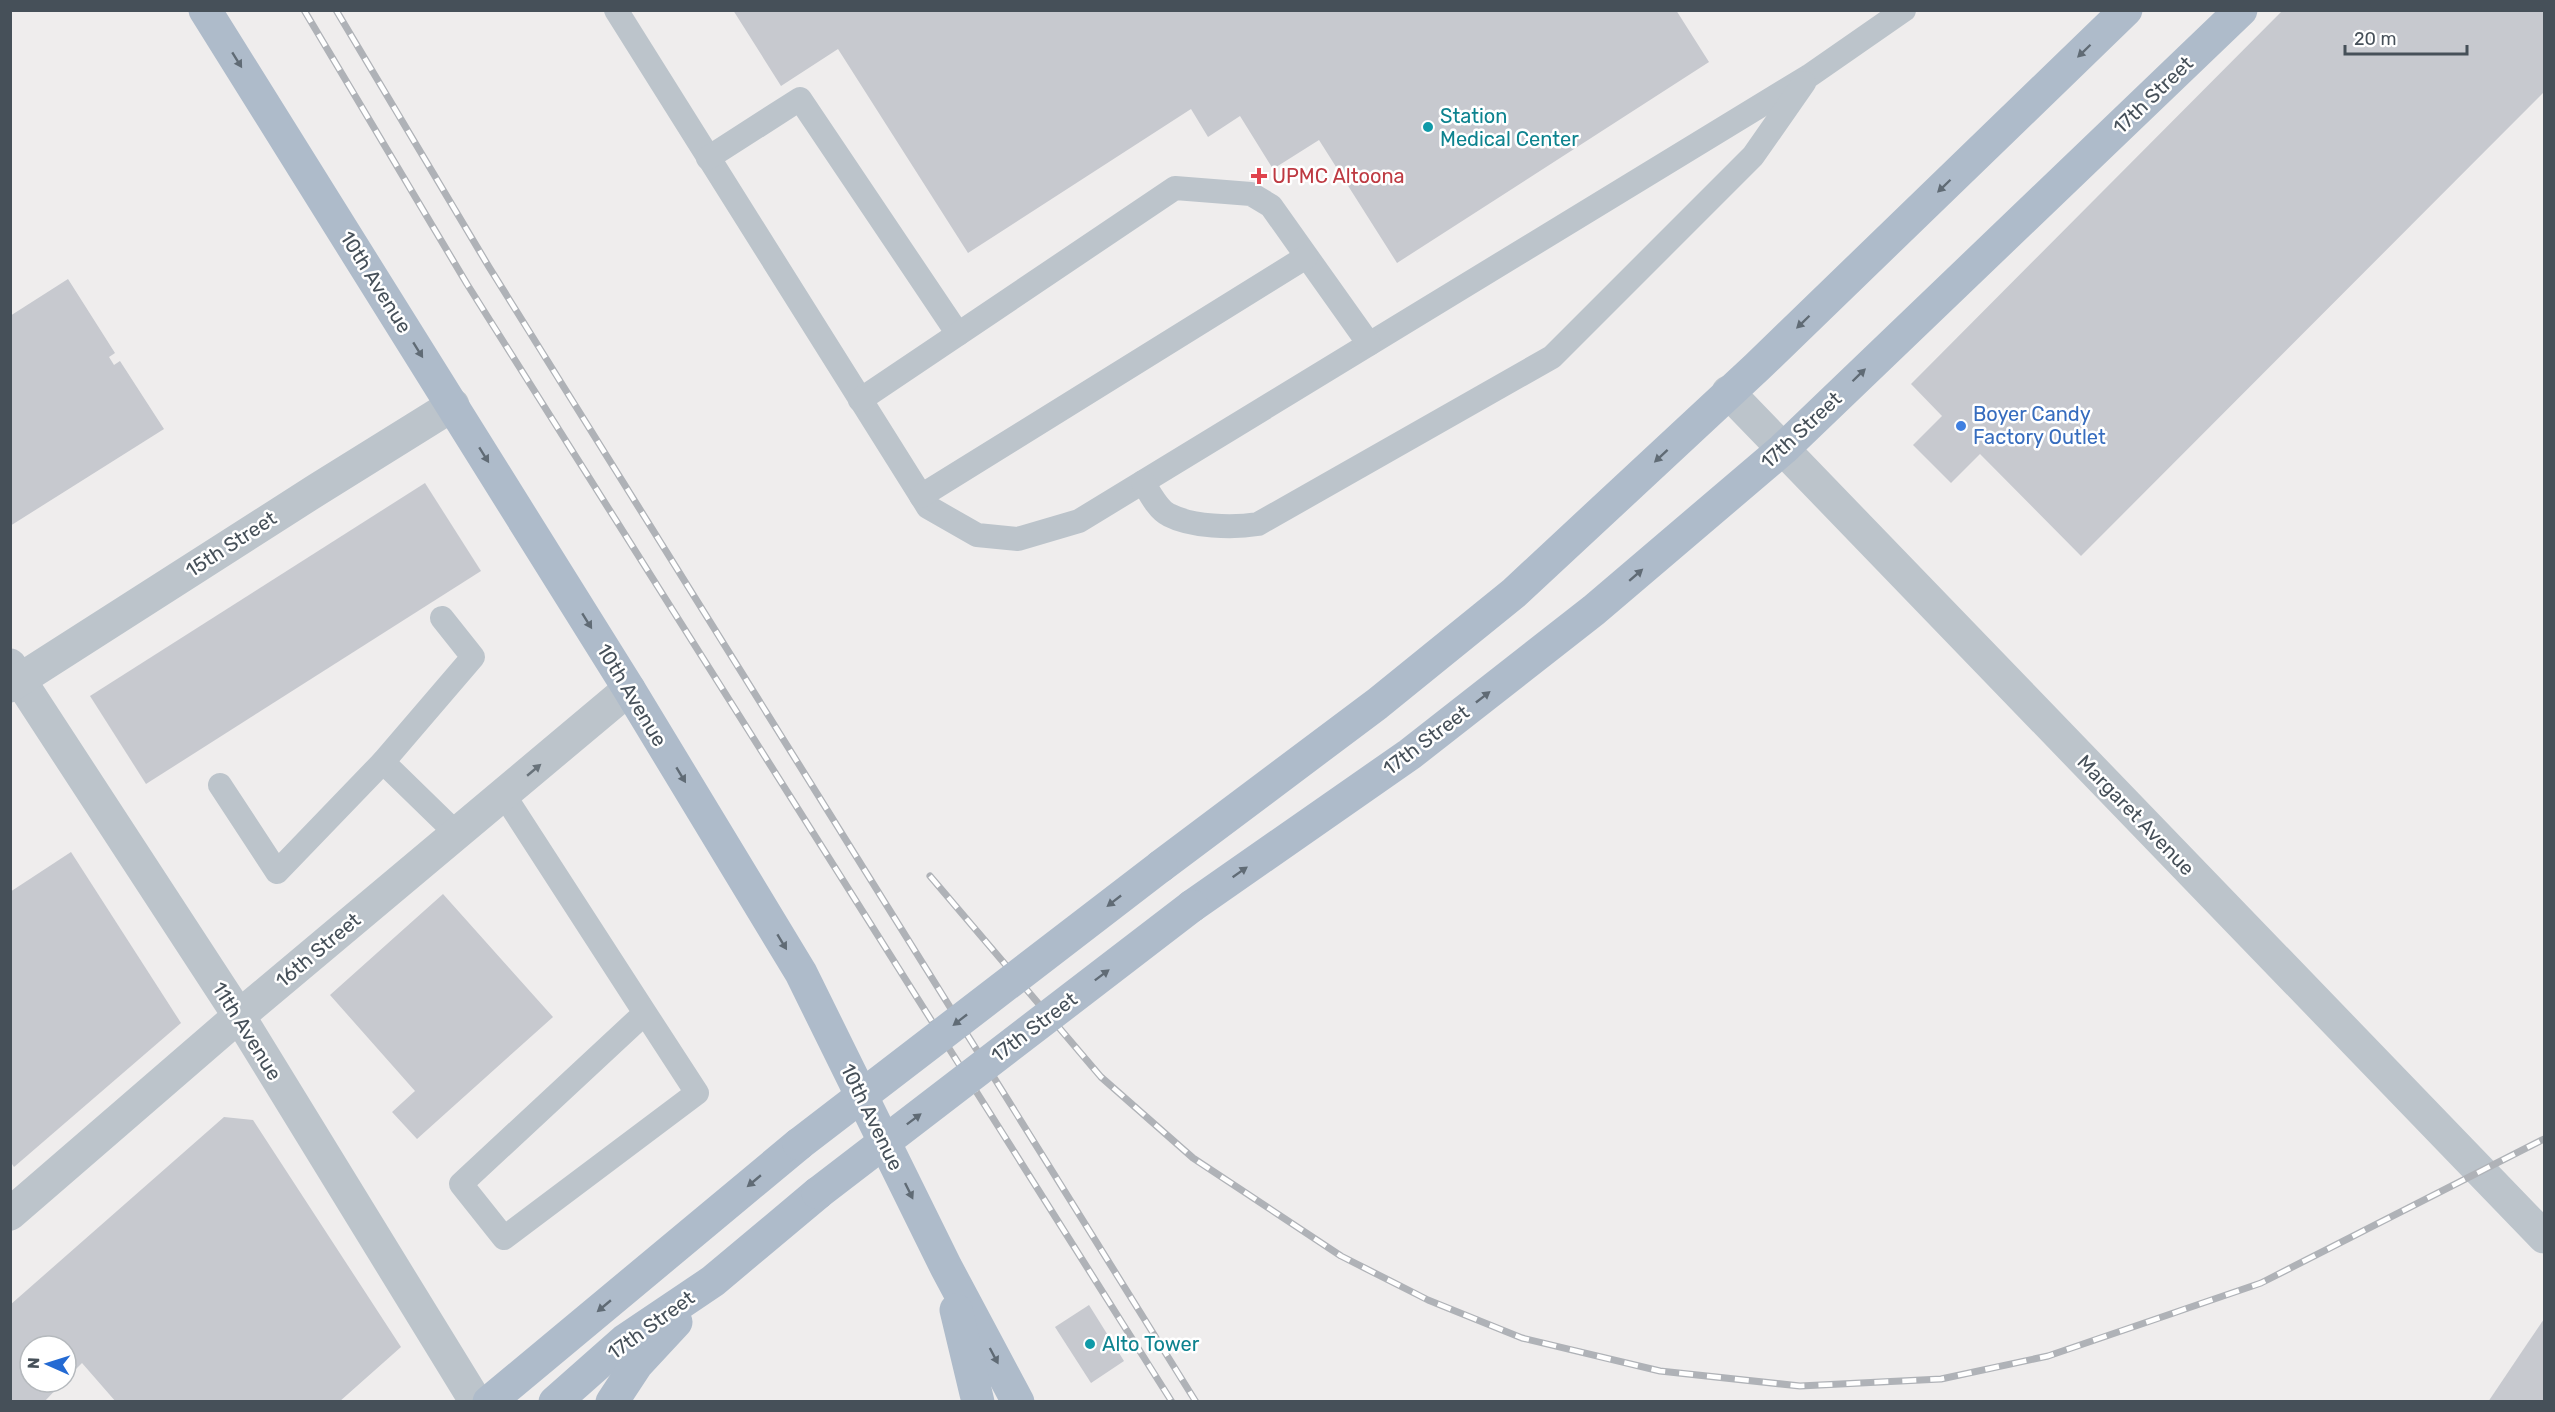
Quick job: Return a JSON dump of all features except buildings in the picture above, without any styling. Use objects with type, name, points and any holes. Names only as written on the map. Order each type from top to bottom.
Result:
[{"type":"main road","name":"10th Avenue","points":[[206,10],[629,689],[801,973],[946,1267],[1018,1401]]},
{"type":"main road","name":"17th Street","points":[[489,1401],[799,1144],[1161,866],[1377,704],[1514,593],[1728,392],[2126,10]]},
{"type":"main road","name":"17th Street","points":[[555,1401],[624,1341],[713,1281],[818,1193],[1192,906],[1410,754],[1594,610],[1783,449],[2241,10]]},
{"type":"main road","points":[[946,1267],[978,1401]]},
{"type":"main road","points":[[612,1401],[637,1364],[713,1281]]},
{"type":"street","name":"Margaret Avenue","points":[[1728,392],[2544,1237]]},
{"type":"street","name":"15th Street","points":[[14,677],[453,405]]},
{"type":"street","name":"11th Avenue","points":[[14,677],[239,1016],[476,1401]]},
{"type":"street","name":"16th Street","points":[[10,1214],[239,1016],[629,689]]},
{"type":"lane","points":[[616,10],[928,507],[977,535],[1018,539],[1078,521],[1143,482],[1809,76],[1890,14]]},
{"type":"lane","points":[[1143,482],[1168,515],[1201,524],[1232,528],[1258,524],[1552,357],[1754,156],[1809,76]]},
{"type":"lane","points":[[708,158],[800,99],[958,334]]},
{"type":"lane","points":[[860,400],[1175,188],[1251,194],[1271,206],[1369,344]]},
{"type":"lane","points":[[921,496],[1306,257]]},
{"type":"lane","points":[[220,785],[277,872],[383,762],[473,657],[442,618]]},
{"type":"lane","points":[[383,762],[457,834]]},
{"type":"lane","points":[[504,795],[697,1093],[504,1238],[461,1184],[645,1013]]},
{"type":"railway","points":[[304,10],[467,284],[1172,1402]]},
{"type":"railway","points":[[336,10],[489,267],[1196,1402]]},
{"type":"railway","points":[[930,876],[1101,1077],[1193,1158],[1341,1256],[1428,1300],[1522,1338],[1660,1371],[1800,1386],[1941,1379],[2048,1356],[2261,1283],[2544,1139]]},
{"type":"place","name":"Station Medical Center","points":[[1428,127]]},
{"type":"place","name":"UPMC Altoona","points":[[1259,176]]},
{"type":"place","name":"Boyer Candy Factory Outlet","points":[[1961,426]]},
{"type":"place","name":"Alto Tower","points":[[1090,1344]]}]
